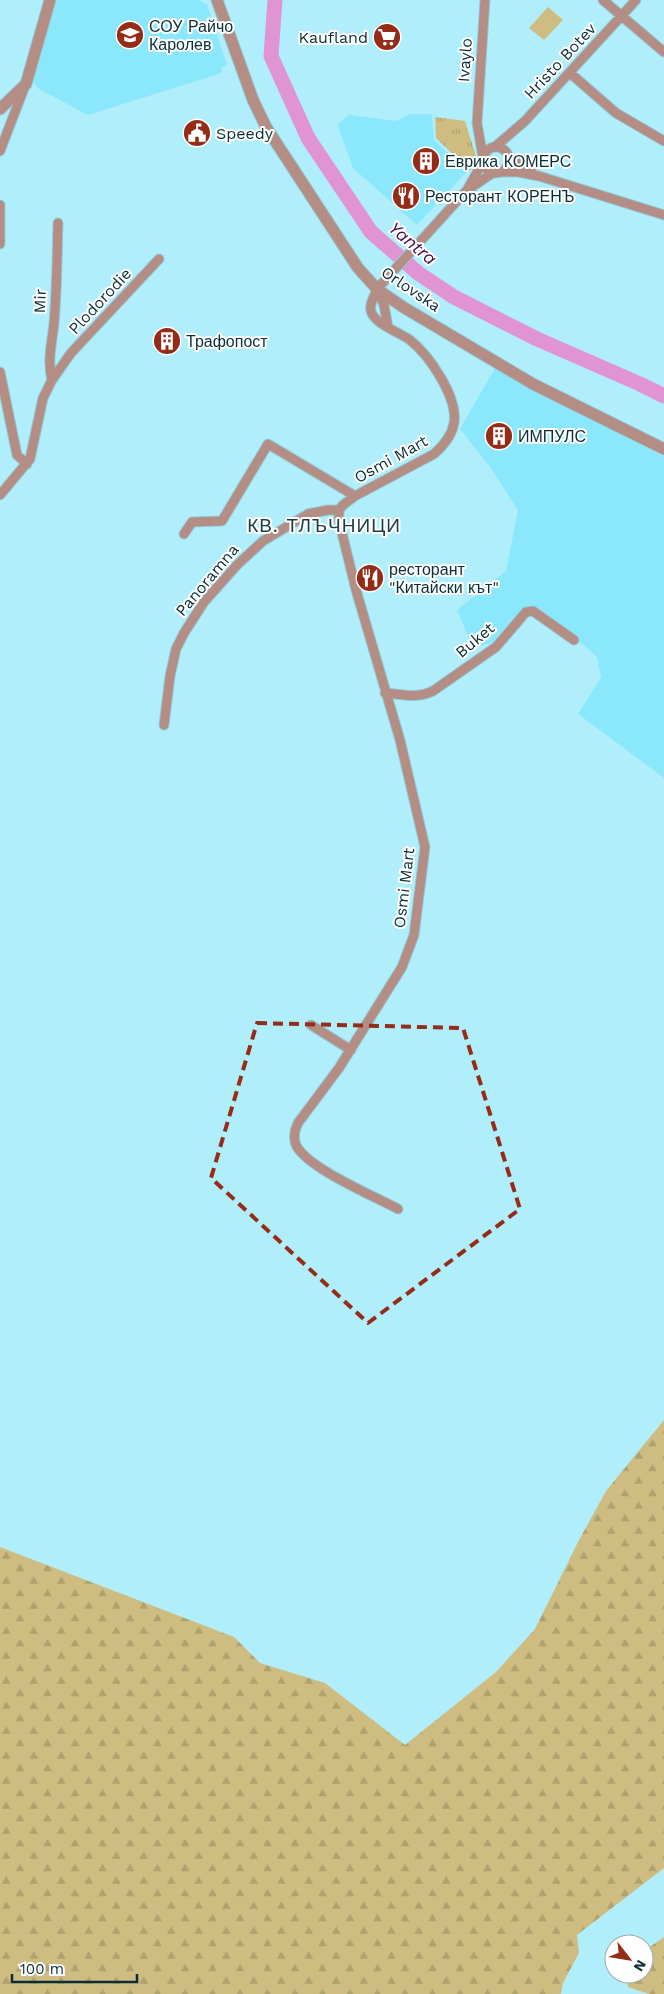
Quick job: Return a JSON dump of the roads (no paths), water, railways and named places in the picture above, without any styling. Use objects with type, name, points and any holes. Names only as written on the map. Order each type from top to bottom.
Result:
[{"type":"street","points":[[0,150],[26,84],[50,0]]},
{"type":"street","name":"Orlovska","points":[[216,0],[253,100],[266,127],[358,268],[377,289],[403,307],[533,384],[664,449]]},
{"type":"street","name":"Ivaylo","points":[[483,160],[477,123],[485,0]]},
{"type":"street","points":[[603,0],[664,52]]},
{"type":"street","name":"Hristo Botev","points":[[495,146],[525,121],[636,0]]},
{"type":"street","points":[[570,73],[616,113],[664,141]]},
{"type":"street","points":[[0,109],[26,84]]},
{"type":"street","name":"Hristo Botev","points":[[508,155],[525,121]]},
{"type":"street","points":[[477,123],[495,146],[502,148],[508,155],[539,176]]},
{"type":"street","points":[[468,190],[488,149],[495,146]]},
{"type":"street","points":[[388,327],[384,305],[377,289],[468,190],[508,164],[508,155]]},
{"type":"street","points":[[483,160],[487,169],[497,172],[518,172],[539,176],[664,215]]},
{"type":"street","points":[[0,205],[0,244]]},
{"type":"street","name":"Mir","points":[[52,380],[49,359],[54,324],[58,223]]},
{"type":"street","name":"Plodorodie","points":[[63,363],[158,259]]},
{"type":"street","name":"Osmi Mart","points":[[377,289],[371,311],[375,318],[409,339],[429,359],[449,396],[454,411],[454,422],[451,432],[434,454],[355,496],[339,510],[339,521],[348,563],[400,740],[426,847],[412,943],[402,967],[366,1028],[294,1130],[295,1144],[303,1155],[318,1167],[398,1209]]},
{"type":"street","name":"Mir","points":[[0,495],[27,464],[32,451],[43,398],[63,363]]},
{"type":"street","points":[[0,372],[18,455],[27,464]]},
{"type":"street","name":"Osmi Mart","points":[[184,534],[192,522],[222,521],[268,444],[355,496]]},
{"type":"street","name":"Panoramna","points":[[164,725],[170,676],[176,648],[204,602],[237,565],[263,541],[308,514],[339,510]]},
{"type":"street","name":"Buket","points":[[385,693],[414,697],[433,691],[496,646],[526,612],[533,611],[574,640]]},
{"type":"street","points":[[311,1025],[350,1050]]},
{"type":"waterway","name":"Yantra","points":[[275,0],[271,56],[308,138],[371,232],[418,273],[454,297],[537,339],[664,396]]},
{"type":"place","name":"СОУ Райчо Каролев","points":[[130,35]]},
{"type":"place","name":"Kaufland","points":[[387,37]]},
{"type":"place","name":"Speedy","points":[[197,133]]},
{"type":"place","name":"Еврика КОМЕРС","points":[[426,161]]},
{"type":"place","name":"Ресторант КОРЕНЪ","points":[[406,196]]},
{"type":"place","name":"Трафопост","points":[[167,341]]},
{"type":"place","name":"ИМПУЛС","points":[[499,436]]},
{"type":"place","name":"ресторант \"Китайски кът\"","points":[[370,578]]},
{"type":"district","name":"КВ. ТЛЪЧНИЦИ","points":[[324,525]]}]
